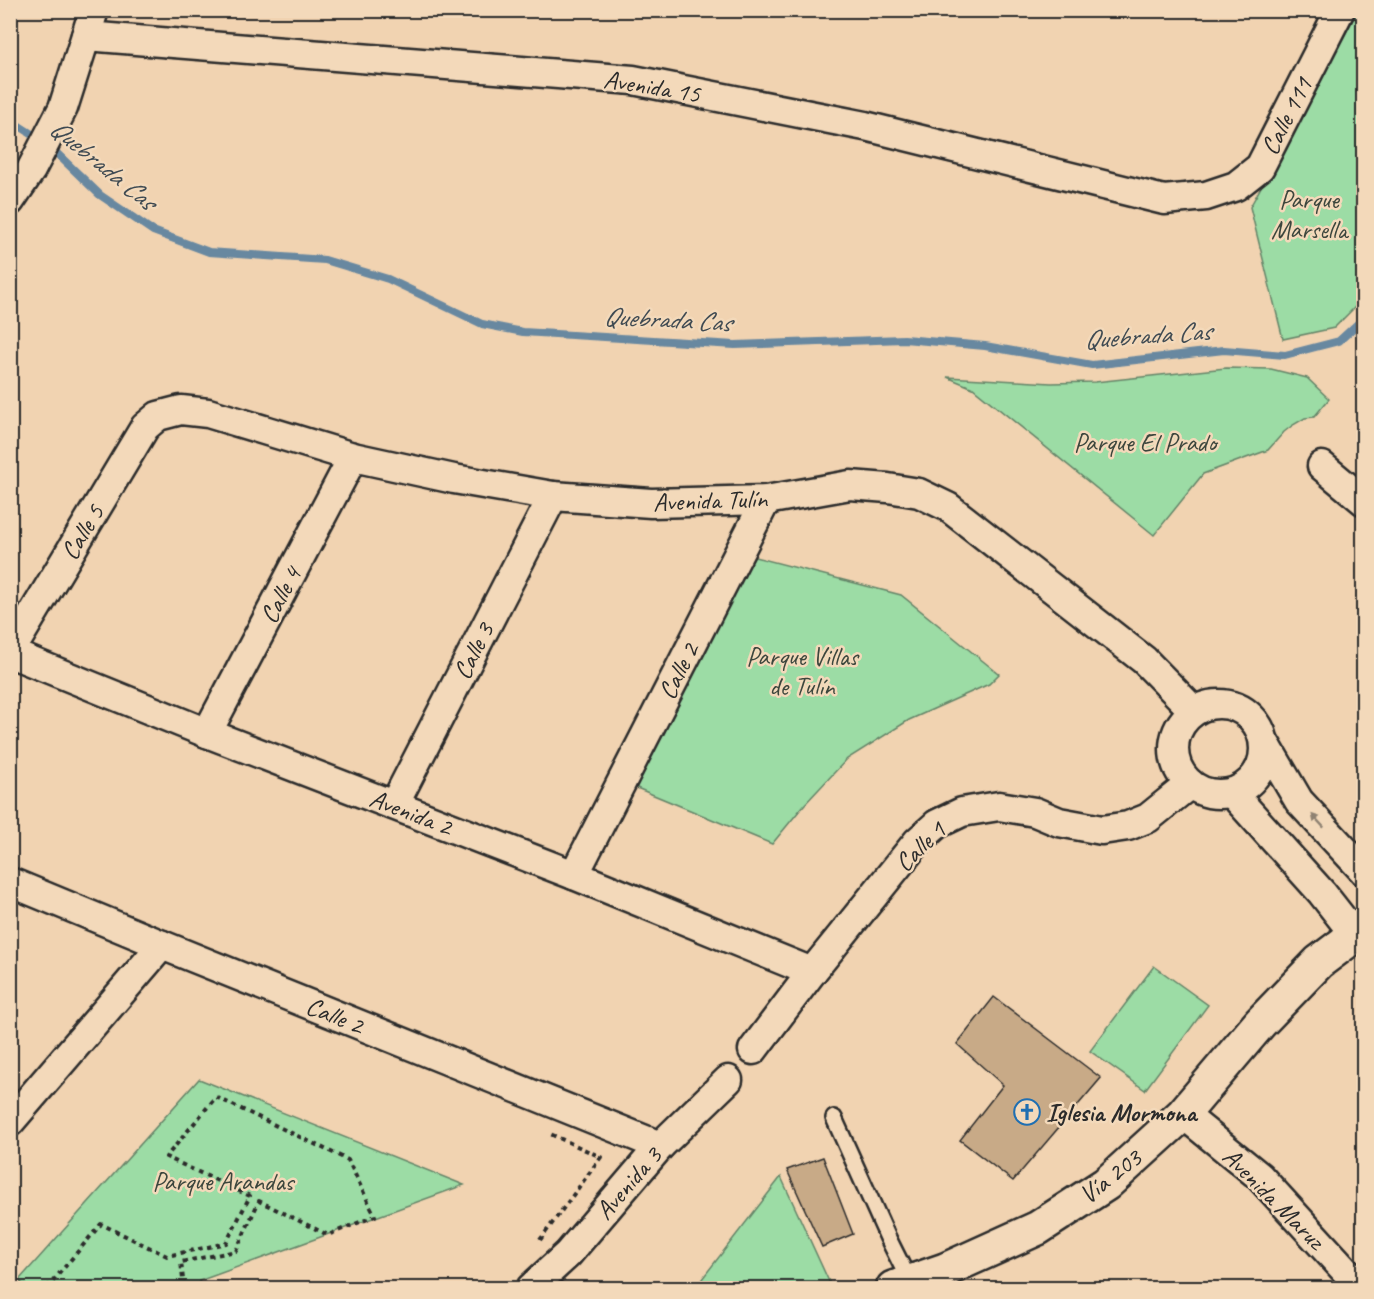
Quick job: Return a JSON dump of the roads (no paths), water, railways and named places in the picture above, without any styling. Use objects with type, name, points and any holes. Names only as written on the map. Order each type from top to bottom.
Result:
[{"type":"main road","name":"Vía 203","points":[[902,1285],[947,1274],[1038,1228],[1106,1184],[1184,1114],[1267,1016],[1318,962],[1359,933]]},
{"type":"street","name":"Calle 111","points":[[1206,196],[1236,186],[1260,167],[1340,10]]},
{"type":"street","name":"Avenida 15","points":[[91,23],[633,80],[865,126],[1164,200],[1206,196]]},
{"type":"street","points":[[10,201],[31,170],[63,108],[91,23]]},
{"type":"street","name":"Avenida Tulín","points":[[158,416],[181,410],[208,413],[353,457],[454,479],[553,496],[651,503],[766,500],[850,485],[919,493],[948,507],[1144,660],[1194,711]]},
{"type":"street","name":"Calle 5","points":[[10,652],[135,441],[145,427],[158,416]]},
{"type":"street","name":"Calle 4","points":[[207,733],[353,457]]},
{"type":"street","points":[[1322,466],[1364,501]]},
{"type":"street","name":"Calle 3","points":[[394,806],[553,496]]},
{"type":"street","name":"Calle 2","points":[[574,875],[766,500]]},
{"type":"street","name":"Avenida 2","points":[[10,652],[207,733],[574,875],[812,972]]},
{"type":"street","points":[[1265,744],[1261,768],[1254,779],[1232,793],[1217,794],[1203,791],[1190,784],[1181,773],[1175,760],[1174,746],[1177,732],[1184,720],[1194,711],[1216,704],[1238,708],[1251,717],[1260,729],[1265,744],[1299,801],[1364,871]]},
{"type":"street","name":"Calle 1","points":[[753,1050],[812,972],[917,842],[937,824],[962,812],[999,806],[1035,812],[1059,822],[1102,830],[1128,826],[1148,818],[1190,784]]},
{"type":"street","points":[[1232,793],[1359,933]]},
{"type":"street","name":"Calle 2","points":[[10,882],[660,1146]]},
{"type":"street","points":[[10,1122],[162,945]]},
{"type":"street","name":"Avenida 3","points":[[531,1288],[568,1254],[660,1146],[728,1080]]},
{"type":"street","name":"Avenida Maruz","points":[[1184,1114],[1259,1176],[1359,1288]]},
{"type":"lane","points":[[834,1118],[888,1238],[902,1285]]},
{"type":"waterway","name":"Quebrada Cas","points":[[10,120],[46,143],[100,195],[153,231],[209,252],[325,260],[388,279],[482,324],[523,332],[735,345],[904,339],[985,346],[1092,365],[1224,350],[1285,355],[1339,341],[1364,318]]},
{"type":"place","name":"Iglesia Mormona","points":[[1027,1112]]},
{"type":"park label","name":"Parque Marsella","points":[[1309,214]]},
{"type":"park label","name":"Parque El Prado","points":[[1145,442]]},
{"type":"park label","name":"Parque Villas de Tulín","points":[[802,671]]},
{"type":"park label","name":"Parque Arandas","points":[[223,1181]]}]
